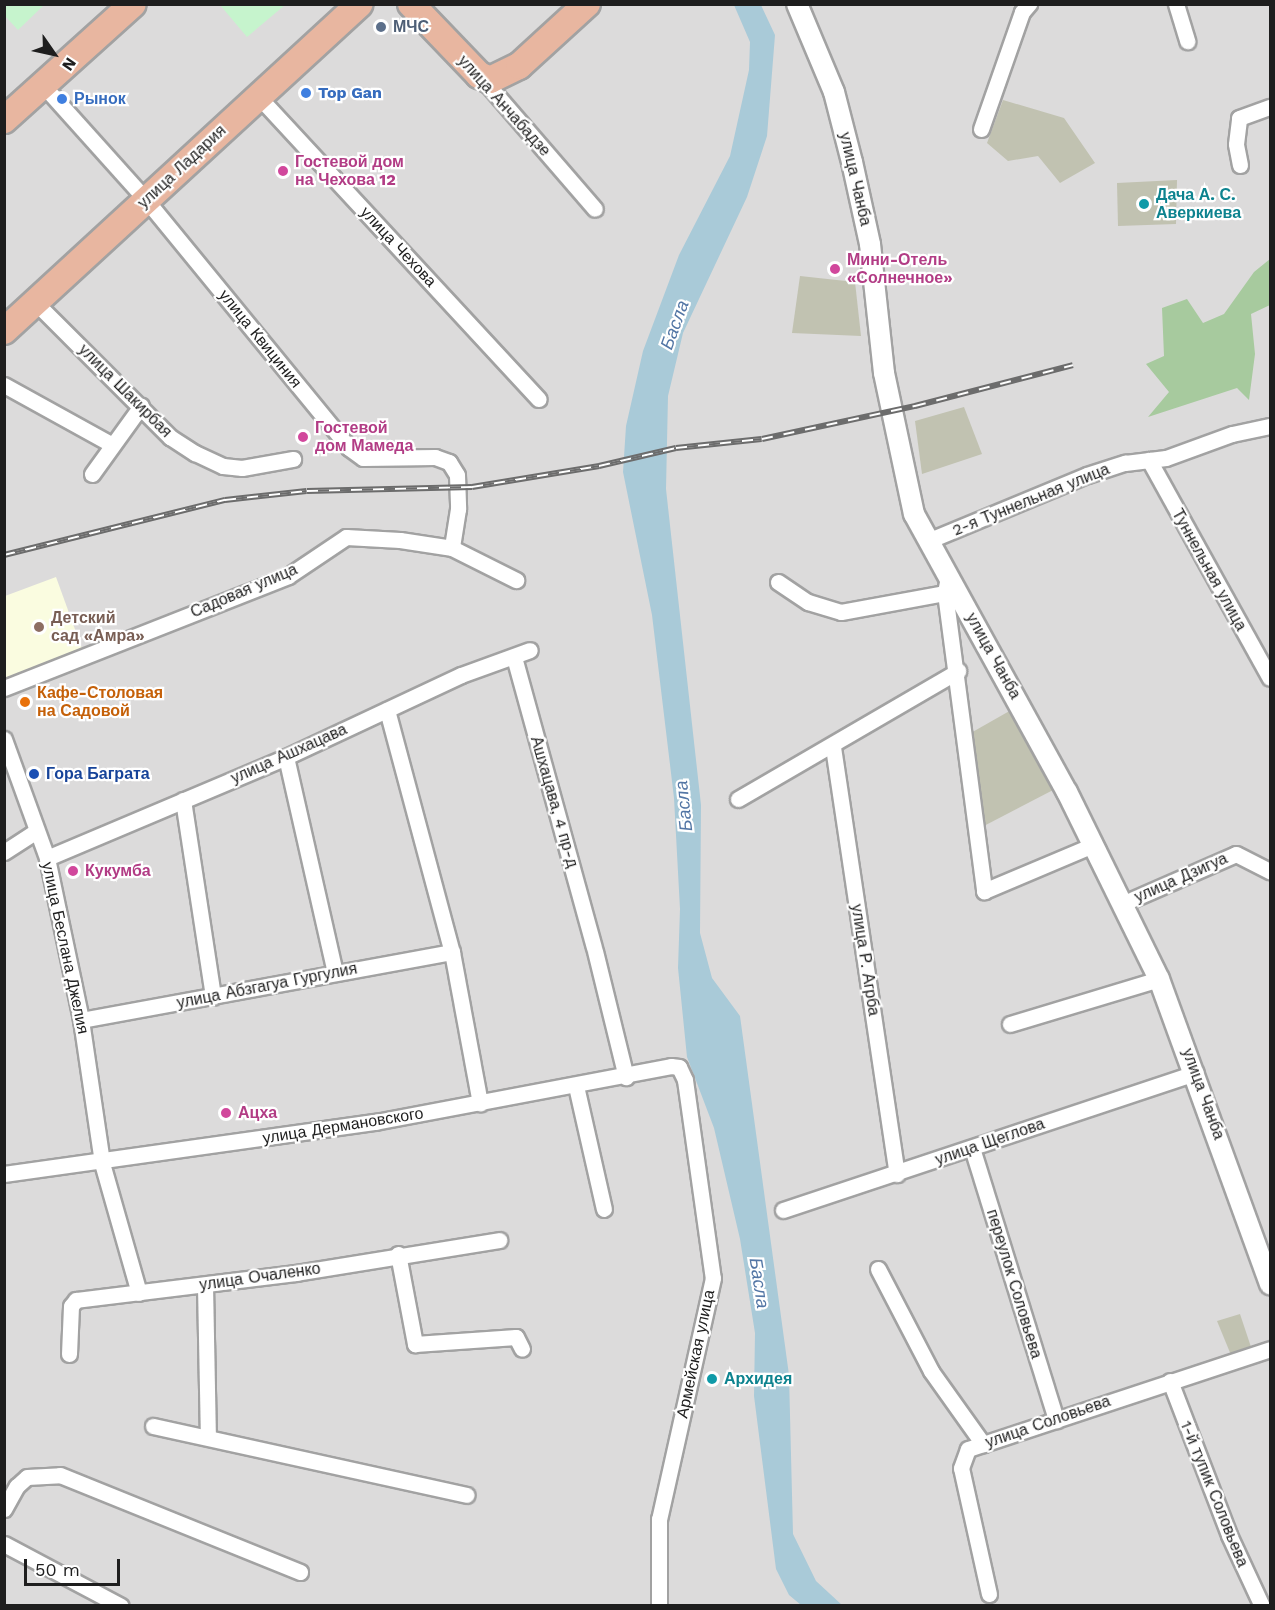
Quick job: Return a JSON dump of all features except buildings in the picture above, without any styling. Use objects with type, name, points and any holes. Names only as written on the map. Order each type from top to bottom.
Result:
[{"type":"highway","points":[[4,120],[132,4]]},
{"type":"highway","name":"улица Ладария","points":[[4,331],[360,4]]},
{"type":"highway","name":"улица Анчабадзе","points":[[411,4],[479,75]]},
{"type":"highway","points":[[479,75],[490,80],[509,73],[580,10]]},
{"type":"street","name":"улица Чанба","points":[[797,4],[834,92],[852,162],[870,244],[884,373],[915,514],[930,540],[951,589],[1124,903],[1159,979],[1196,1073],[1270,1284]]},
{"type":"street","points":[[981,129],[1022,12],[1029,4]]},
{"type":"street","points":[[1176,4],[1187,41]]},
{"type":"street","name":"улица Анчабадзе","points":[[479,75],[595,209]]},
{"type":"street","name":"улица Квициния","points":[[44,85],[147,201],[349,448],[363,458],[435,457],[449,462],[456,475],[458,509],[452,548]]},
{"type":"street","name":"улица Чехова","points":[[258,96],[539,399]]},
{"type":"street","points":[[1240,165],[1236,144],[1239,118],[1270,107]]},
{"type":"street","name":"улица Шакирбая","points":[[36,303],[170,437],[223,466],[242,468],[293,459]]},
{"type":"street","points":[[4,385],[111,444]]},
{"type":"street","points":[[92,474],[111,444],[141,406]]},
{"type":"street","name":"2-я Туннельная улица","points":[[930,540],[1087,475],[1270,426]]},
{"type":"street","name":"Туннельная улица","points":[[1149,460],[1270,678]]},
{"type":"street","name":"Садовая улица","points":[[4,688],[288,576],[346,537],[400,540],[452,548],[516,580]]},
{"type":"street","points":[[778,582],[808,602],[841,612],[951,589],[958,671],[984,891],[1093,845]]},
{"type":"street","name":"улица Ашхацава","points":[[47,858],[286,757],[462,675],[530,650]]},
{"type":"street","name":"Ашхацава, 4 пр-д","points":[[514,657],[595,949],[626,1077]]},
{"type":"street","points":[[738,799],[833,747],[958,671]]},
{"type":"street","points":[[387,710],[452,952],[480,1103]]},
{"type":"street","name":"улица Беслана Джелия","points":[[4,739],[35,832],[47,858],[81,1020],[102,1163],[139,1293]]},
{"type":"street","name":"улица Р. Агрба","points":[[833,747],[897,1174]]},
{"type":"street","points":[[286,757],[335,973]]},
{"type":"street","points":[[183,800],[213,997]]},
{"type":"street","points":[[4,852],[35,832]]},
{"type":"street","name":"улица Дзигуа","points":[[1124,903],[1236,854],[1270,871]]},
{"type":"street","name":"улица Абзгагуа Гургулия","points":[[81,1020],[452,952]]},
{"type":"street","points":[[1010,1024],[1159,979]]},
{"type":"street","name":"улица Дермановского","points":[[4,1174],[102,1163],[480,1103],[626,1077],[671,1066],[679,1067]]},
{"type":"street","name":"Армейская улица","points":[[659,1605],[659,1519],[713,1278],[685,1080],[679,1067]]},
{"type":"street","name":"улица Щеглова","points":[[783,1209],[897,1174],[1196,1073]]},
{"type":"street","points":[[576,1086],[604,1209]]},
{"type":"street","name":"переулок Соловьева","points":[[972,1148],[1056,1420]]},
{"type":"street","name":"улица Очаленко","points":[[69,1354],[71,1306],[76,1300],[205,1285],[499,1240]]},
{"type":"street","points":[[398,1254],[414,1344],[516,1337],[522,1349]]},
{"type":"street","points":[[878,1269],[931,1371],[983,1444]]},
{"type":"street","points":[[205,1285],[208,1436]]},
{"type":"street","name":"улица Соловьева","points":[[989,1594],[961,1468],[968,1449],[1270,1349]]},
{"type":"street","name":"1-й тупик Соловьева","points":[[1170,1381],[1231,1540],[1262,1605]]},
{"type":"street","points":[[153,1426],[208,1436],[466,1495]]},
{"type":"street","points":[[4,1509],[17,1486],[27,1477],[41,1473],[60,1475],[300,1572]]},
{"type":"street","points":[[4,1544],[121,1605]]},
{"type":"shaded area","points":[[5,5],[1270,5],[1270,1605],[5,1605]]},
{"type":"shaded area","points":[[1003,100],[1064,118],[1095,163],[1060,183],[1038,156],[1008,161],[987,143]]},
{"type":"shaded area","points":[[1177,180],[1176,224],[1118,226],[1117,183]]},
{"type":"shaded area","points":[[800,276],[855,282],[861,336],[792,333]]},
{"type":"shaded area","points":[[964,407],[982,454],[922,474],[915,421]]},
{"type":"shaded area","name":"Детский сад «Амра»","points":[[56,577],[85,657],[5,687],[5,596]]},
{"type":"shaded area","points":[[1013,709],[1055,789],[980,828],[969,734]]},
{"type":"shaded area","points":[[1240,1314],[1252,1350],[1231,1355],[1217,1321]]},
{"type":"green space","points":[[5,4],[44,5],[18,30],[5,16]]},
{"type":"green space","points":[[220,5],[285,5],[247,37]]},
{"type":"green space","points":[[1270,259],[1270,305],[1251,314],[1255,354],[1249,400],[1237,388],[1148,417],[1169,392],[1146,364],[1164,356],[1162,308],[1187,299],[1203,323],[1224,314],[1254,272]]},
{"type":"water","name":"Басла","points":[[734,5],[761,5],[775,35],[767,136],[747,197],[683,333],[668,396],[666,489],[701,805],[700,933],[712,978],[740,1016],[789,1375],[793,1534],[816,1581],[842,1605],[801,1605],[789,1595],[776,1569],[754,1396],[755,1333],[740,1239],[714,1128],[687,1057],[678,968],[680,909],[674,798],[652,615],[623,472],[626,426],[643,351],[679,255],[730,156],[749,70],[750,42]]},
{"type":"railway","points":[[4,555],[225,500],[307,491],[472,487],[599,466],[676,448],[762,439],[915,406],[1073,365]]},
{"type":"place","name":"МЧС","points":[[381,27]]},
{"type":"place","name":"Top Gan","points":[[306,93]]},
{"type":"place","name":"Рынок","points":[[62,99]]},
{"type":"place","name":"Гостевой дом на Чехова 12","points":[[283,171]]},
{"type":"place","name":"Дача А. С. Аверкиева","points":[[1144,204]]},
{"type":"place","name":"Мини-Отель «Солнечное»","points":[[835,269]]},
{"type":"place","name":"Гостевой дом Мамеда","points":[[303,437]]},
{"type":"place","name":"Детский сад «Амра»","points":[[39,627]]},
{"type":"place","name":"Кафе-Столовая на Садовой","points":[[25,702]]},
{"type":"place","name":"Гора Баграта","points":[[34,774]]},
{"type":"place","name":"Кукумба","points":[[73,871]]},
{"type":"place","name":"Ацха","points":[[226,1113]]},
{"type":"place","name":"Архидея","points":[[712,1379]]}]
